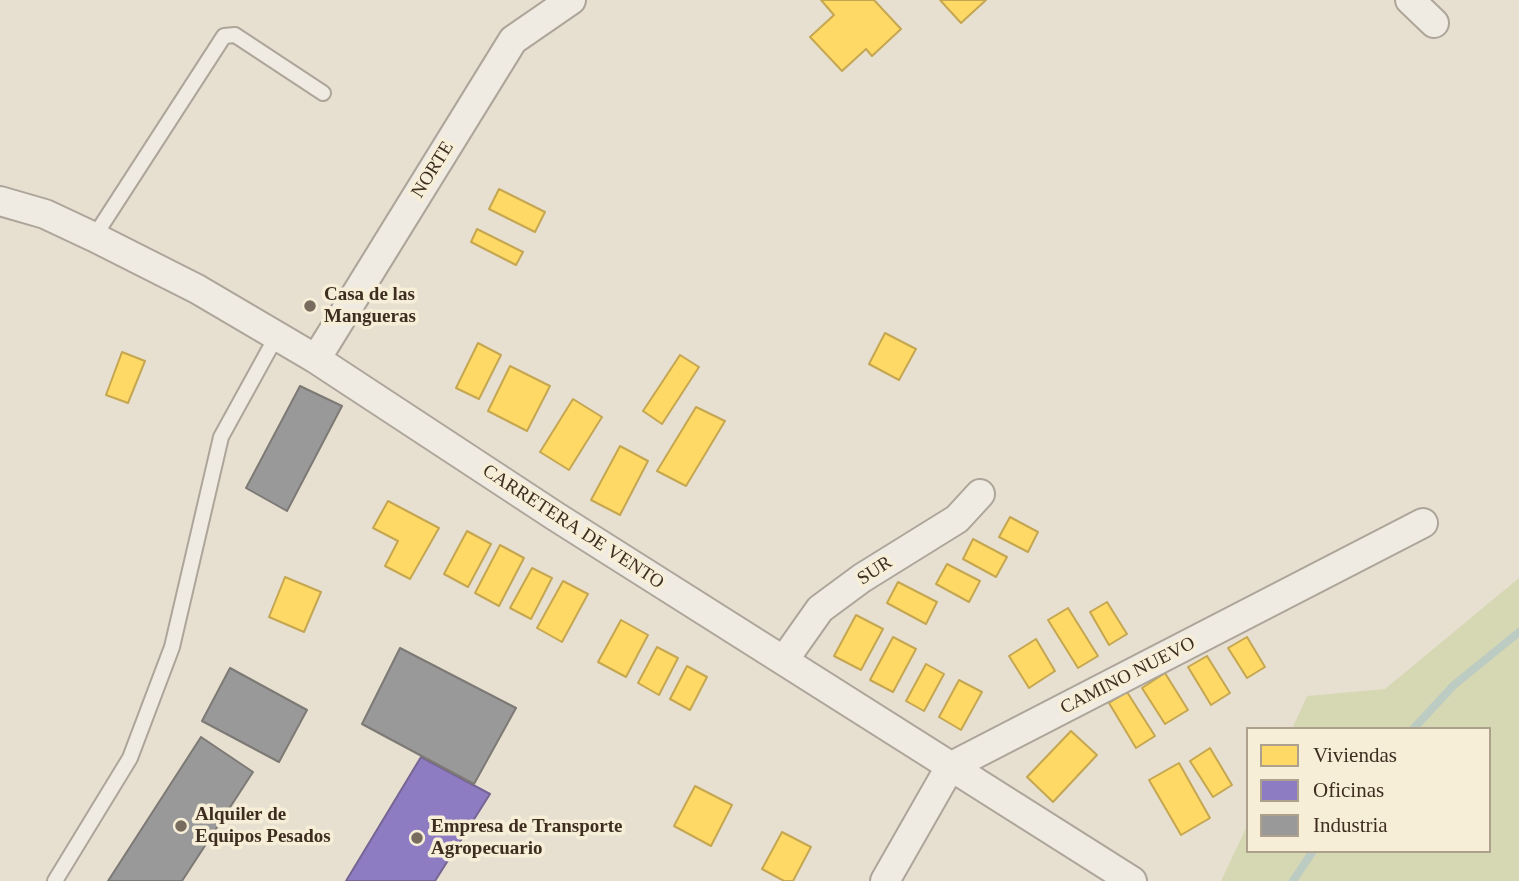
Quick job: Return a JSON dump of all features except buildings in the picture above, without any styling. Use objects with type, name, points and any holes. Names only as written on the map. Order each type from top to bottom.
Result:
[{"type":"street","name":"NORTE","points":[[316,359],[513,40],[571,0]]},
{"type":"street","points":[[1410,0],[1434,23]]},
{"type":"street","name":"CARRETERA DE VENTO","points":[[0,201],[46,214],[94,237],[197,289],[316,359],[555,516],[1132,881]]},
{"type":"street","name":"SUR","points":[[784,660],[820,609],[862,578],[957,519],[980,494]]},
{"type":"street","name":"CAMINO NUEVO","points":[[950,768],[1423,523]]},
{"type":"street","points":[[885,881],[950,768]]},
{"type":"lane","points":[[94,237],[224,36],[235,35],[323,93]]},
{"type":"lane","points":[[55,881],[130,758],[172,647],[221,437],[276,337]]},
{"type":"green space","points":[[1519,578],[1519,881],[1221,881],[1246,828],[1246,853],[1491,853],[1491,727],[1293,727],[1307,696],[1385,689]]},
{"type":"waterway","points":[[1415,727],[1454,685],[1519,632]]},
{"type":"waterway","points":[[1293,881],[1312,853]]},
{"type":"place","name":"Casa de las Mangueras","points":[[310,306]]},
{"type":"place","name":"Alquiler de Equipos Pesados","points":[[181,826]]},
{"type":"place","name":"Empresa de Transporte Agropecuario","points":[[417,838]]}]
